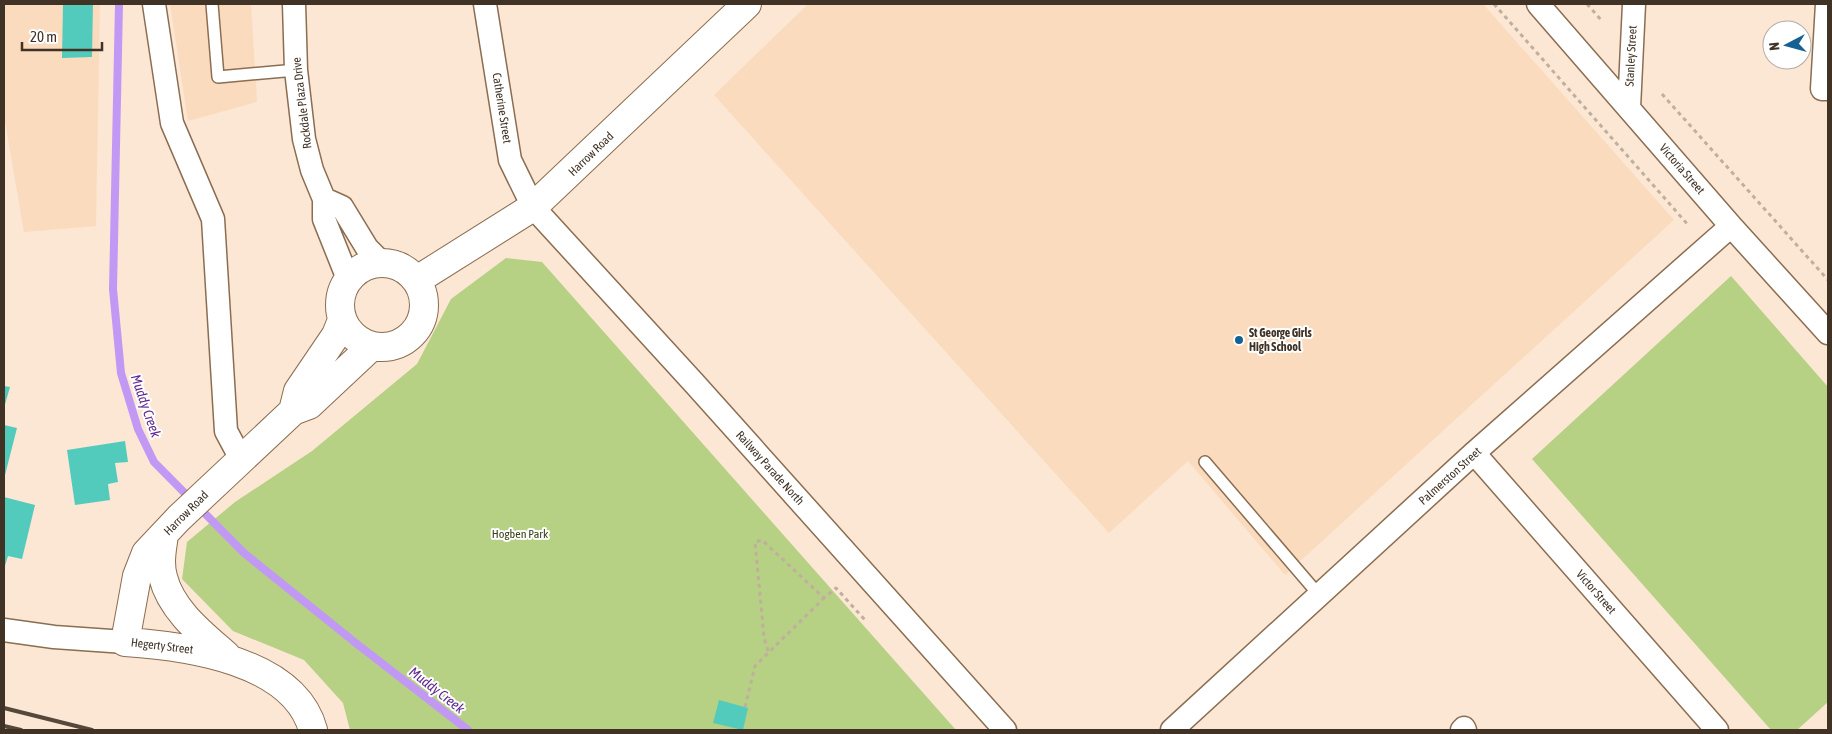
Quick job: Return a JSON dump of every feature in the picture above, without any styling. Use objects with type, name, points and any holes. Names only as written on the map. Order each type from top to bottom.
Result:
[{"type":"main road","name":"Harrow Road","points":[[417,280],[534,208],[747,4]]},
{"type":"main road","points":[[381,262],[394,264],[407,270],[417,280],[422,291],[424,304],[423,316],[409,338],[385,348],[362,343],[354,337],[342,320],[339,310],[342,288],[348,279],[357,270],[368,264],[381,262]]},
{"type":"main road","name":"Harrow Road","points":[[293,411],[298,391],[336,335],[342,320]]},
{"type":"main road","name":"Harrow Road","points":[[125,642],[136,584],[146,553],[293,411],[309,406],[372,346]]},
{"type":"main road","points":[[172,526],[161,556],[163,577],[169,593],[193,626],[231,660]]},
{"type":"main road","name":"Hegerty Street","points":[[125,642],[188,648],[231,660],[259,672],[277,683],[291,694],[308,719]]},
{"type":"street","points":[[154,4],[172,123],[213,219],[226,431],[242,459]]},
{"type":"street","name":"Rockdale Plaza Drive","points":[[294,4],[296,70],[304,139],[312,170],[324,200],[324,219],[348,279]]},
{"type":"street","name":"Catherine Street","points":[[485,4],[510,160],[534,208]]},
{"type":"street","name":"Victoria Street","points":[[1538,4],[1731,226],[1828,333]]},
{"type":"street","name":"Stanley Street","points":[[1629,108],[1634,4]]},
{"type":"street","points":[[1827,4],[1822,89],[1828,89]]},
{"type":"street","points":[[324,200],[342,207],[367,248],[381,262]]},
{"type":"street","name":"Railway Parade North","points":[[534,208],[694,383],[1005,730]]},
{"type":"street","name":"Palmerston Street","points":[[1172,730],[1474,453],[1731,226]]},
{"type":"street","name":"Victor Street","points":[[1474,453],[1717,730]]},
{"type":"street","name":"Hegerty Street","points":[[4,630],[54,637],[125,642]]},
{"type":"lane","points":[[212,4],[218,77],[296,70]]},
{"type":"lane","points":[[1205,462],[1319,595]]},
{"type":"path","points":[[1494,4],[1689,226]]},
{"type":"path","points":[[1587,4],[1603,22]]},
{"type":"path","points":[[1662,94],[1828,280]]},
{"type":"path","points":[[768,652],[764,637],[756,542],[762,540],[824,598]]},
{"type":"path","points":[[745,707],[755,666],[836,588],[865,620]]},
{"type":"shaded area","points":[[4,4],[100,4],[96,226],[24,232],[4,116]]},
{"type":"shaded area","points":[[170,4],[251,4],[257,102],[188,121]]},
{"type":"shaded area","name":"St George Girls High School","points":[[808,4],[1483,4],[1674,220],[1285,575],[1188,461],[1109,533],[714,95]]},
{"type":"green space","name":"Hogben Park","points":[[506,258],[542,262],[956,730],[350,730],[343,703],[304,660],[233,631],[182,579],[187,542],[235,502],[312,451],[417,364],[451,299]]},
{"type":"green space","points":[[1731,276],[1828,387],[1828,702],[1797,730],[1771,730],[1532,459]]},
{"type":"building","points":[[63,4],[93,4],[92,57],[62,58]]},
{"type":"building","points":[[4,386],[10,387],[4,408]]},
{"type":"building","points":[[4,425],[17,428],[4,479]]},
{"type":"building","points":[[125,441],[128,462],[115,463],[118,482],[108,484],[110,500],[75,505],[67,450]]},
{"type":"building","points":[[4,497],[35,505],[22,559],[8,556],[4,569]]},
{"type":"building","points":[[719,700],[748,708],[743,730],[713,723]]},
{"type":"waterway","name":"Muddy Creek","points":[[119,4],[113,289],[121,373],[138,429],[154,462],[244,553],[468,730]]},
{"type":"railway","points":[[4,708],[92,730]]},
{"type":"railway","points":[[4,726],[21,730]]},
{"type":"place","name":"St George Girls High School","points":[[1239,340]]}]
